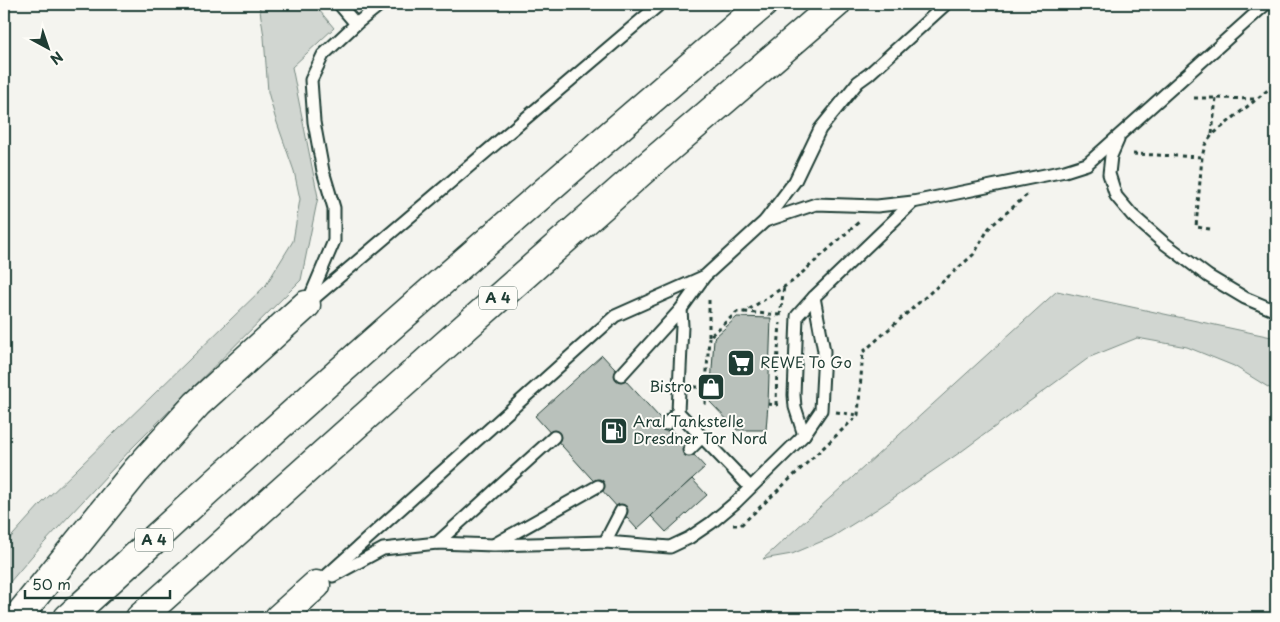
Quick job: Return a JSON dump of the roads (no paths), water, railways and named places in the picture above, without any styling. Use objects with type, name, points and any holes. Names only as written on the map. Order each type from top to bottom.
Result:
[{"type":"highway","name":"A 4","points":[[68,618],[240,461],[417,304],[763,4]]},
{"type":"highway","name":"A 4","points":[[140,618],[642,171],[836,4]]},
{"type":"highway","points":[[17,618],[136,471],[197,404],[306,305]]},
{"type":"highway","points":[[279,618],[316,585]]},
{"type":"lane","points":[[339,4],[356,24]]},
{"type":"lane","points":[[306,305],[334,241],[334,208],[323,171],[314,122],[311,80],[323,55],[381,4]]},
{"type":"lane","points":[[306,305],[660,4]]},
{"type":"lane","points":[[621,375],[681,309],[705,276],[765,221],[796,181],[820,129],[858,82],[946,4]]},
{"type":"lane","points":[[765,221],[816,204],[876,206],[913,202],[1065,171],[1087,164],[1266,4]]},
{"type":"lane","points":[[1119,137],[1111,156],[1109,174],[1116,196],[1132,215],[1164,243],[1208,276],[1245,298],[1276,312]]},
{"type":"lane","points":[[804,435],[795,407],[798,316],[814,297],[913,202]]},
{"type":"lane","points":[[316,585],[615,316],[705,276]]},
{"type":"lane","points":[[316,585],[383,549],[437,544],[494,545],[605,542],[670,547],[689,538],[736,502],[804,435],[821,410],[824,351],[814,297]]},
{"type":"lane","points":[[666,424],[678,412],[681,309]]},
{"type":"lane","points":[[678,412],[750,487]]},
{"type":"lane","points":[[437,544],[554,437]]},
{"type":"lane","points":[[689,450],[702,437]]},
{"type":"lane","points":[[494,545],[598,486]]},
{"type":"lane","points":[[605,542],[621,511]]},
{"type":"place","name":"REWE To Go","points":[[741,363]]},
{"type":"place","name":"Bistro","points":[[711,387]]},
{"type":"place","name":"Aral Tankstelle Dresdner Tor Nord","points":[[614,431]]}]
